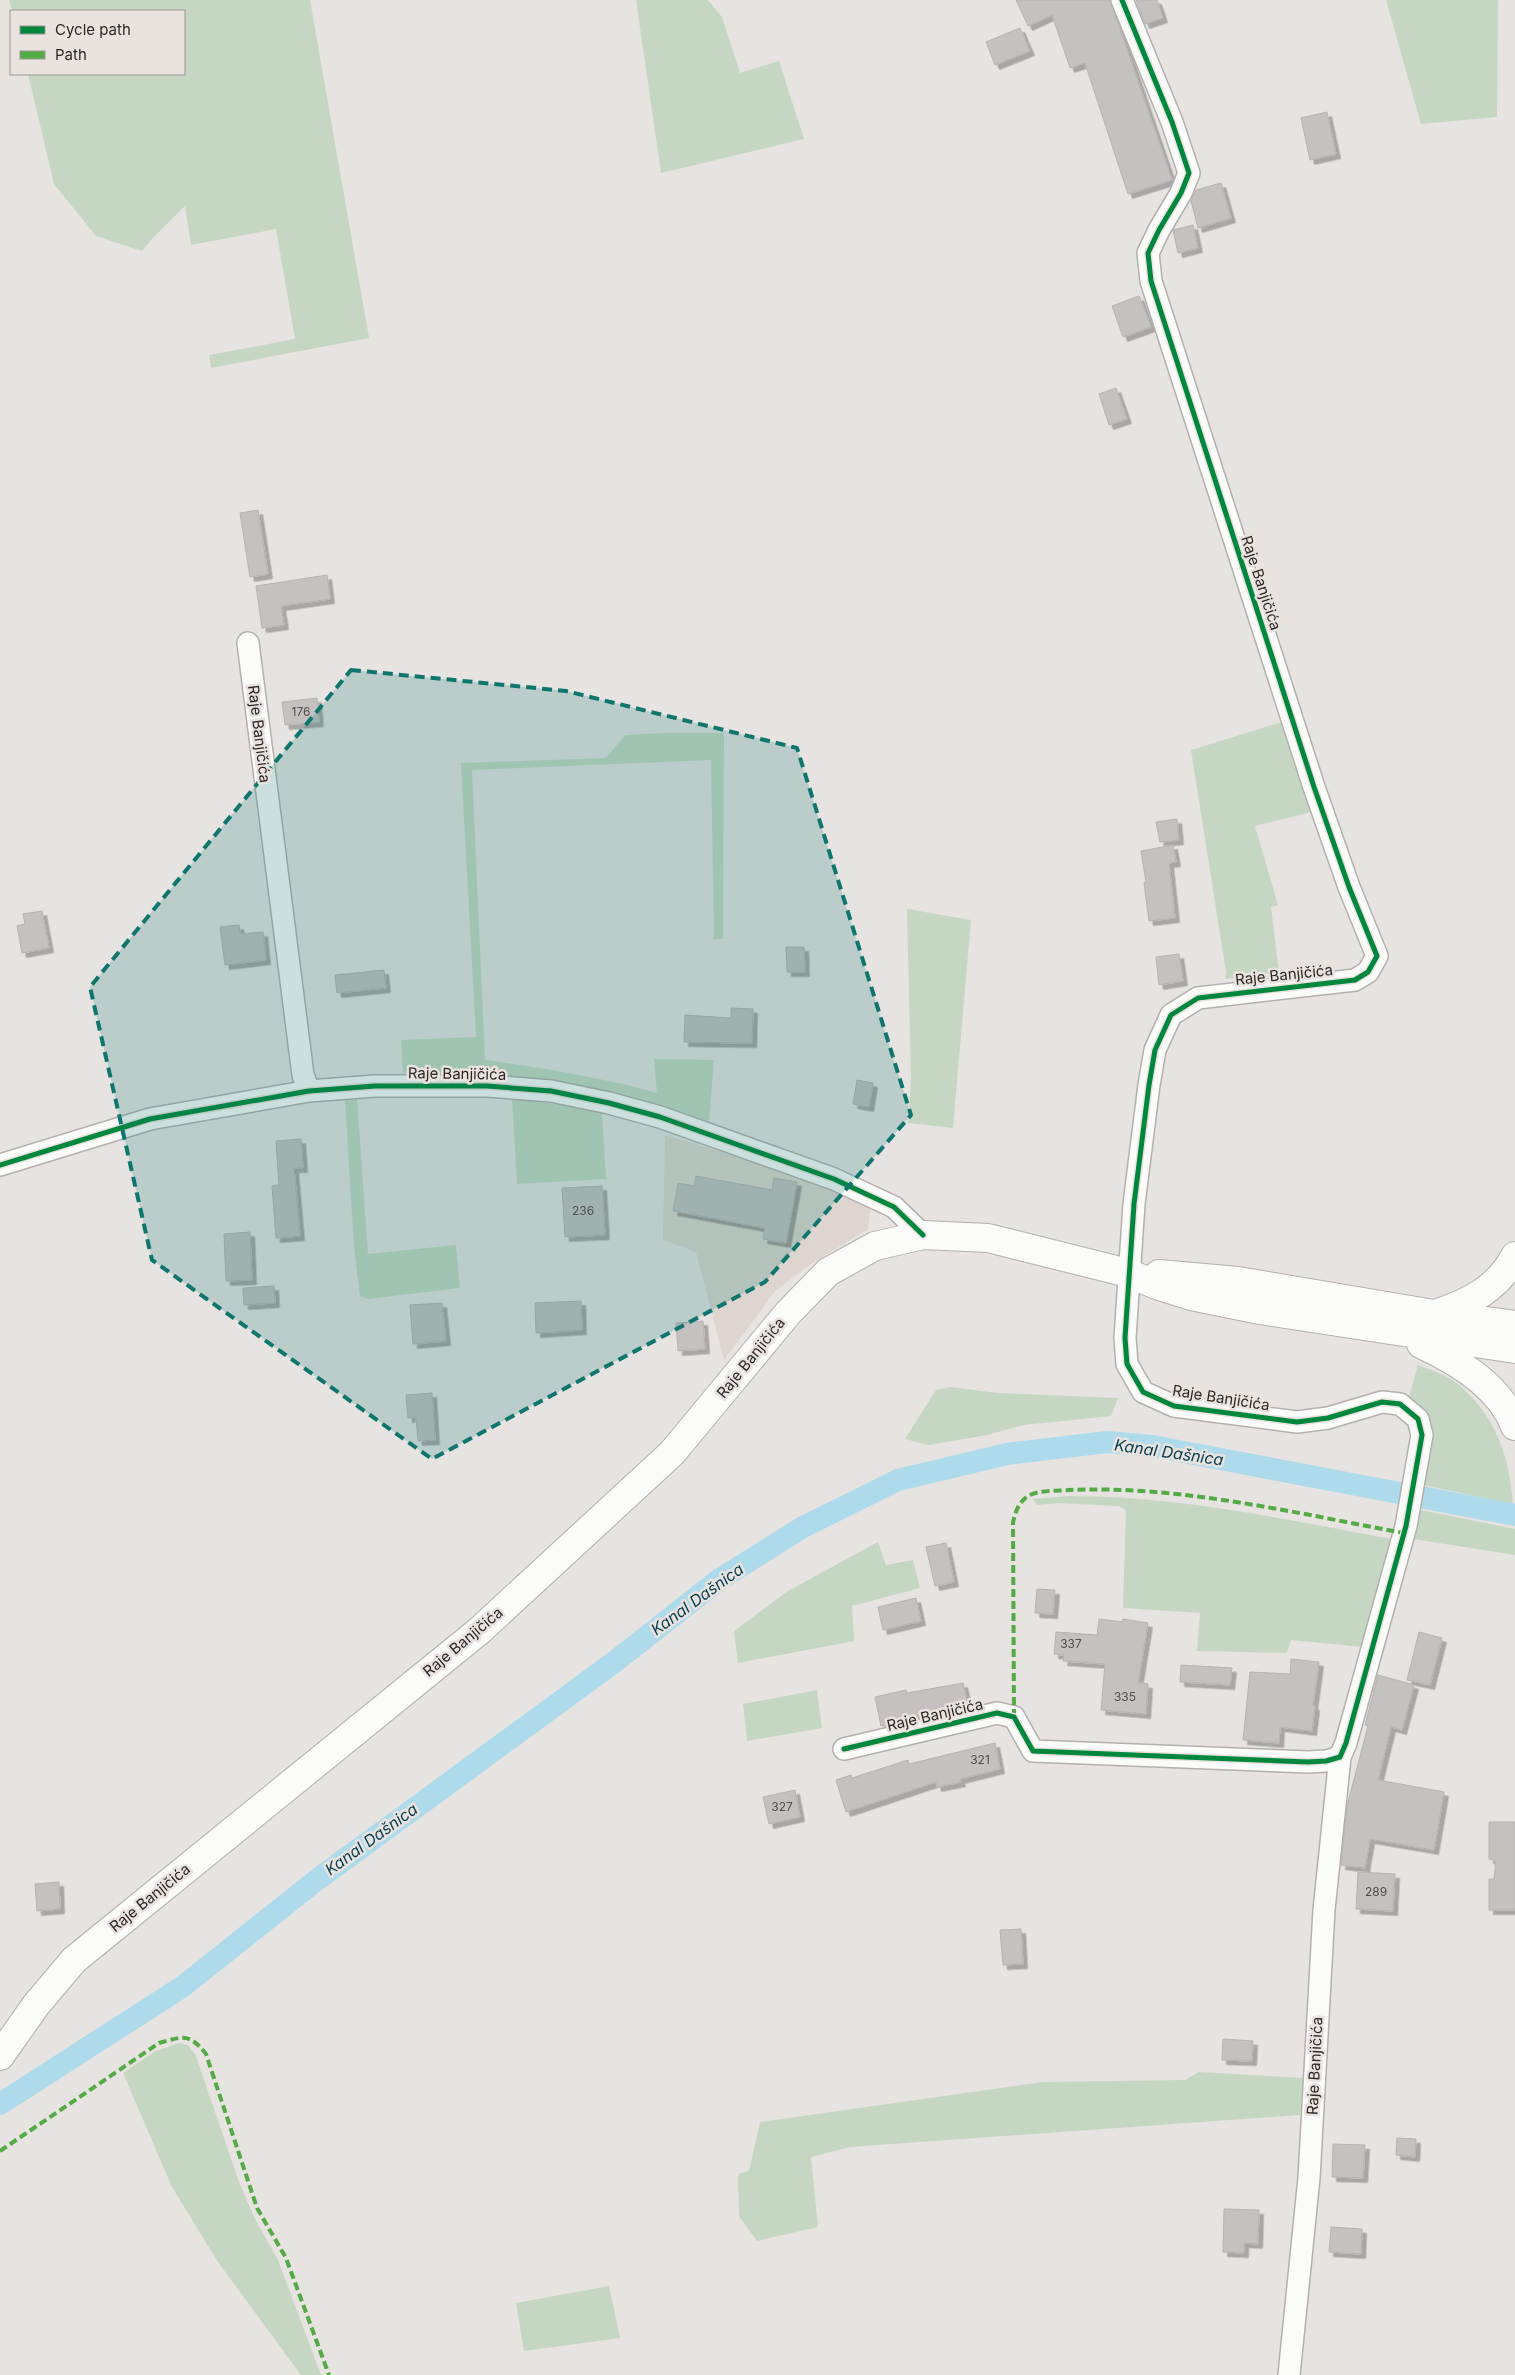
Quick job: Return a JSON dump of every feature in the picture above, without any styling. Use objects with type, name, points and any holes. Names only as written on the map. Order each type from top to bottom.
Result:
[{"type":"main road","name":"Raje Banjičića","points":[[0,2056],[36,2005],[74,1960],[479,1631],[672,1453],[788,1313],[828,1272],[875,1246],[922,1235],[988,1238],[1128,1273]]},
{"type":"main road","points":[[1434,1314],[1466,1304],[1484,1293],[1499,1278],[1515,1256]]},
{"type":"main road","points":[[1128,1273],[1238,1281],[1434,1314],[1515,1325]]},
{"type":"main road","points":[[1128,1273],[1159,1286],[1192,1296],[1260,1310],[1392,1332],[1515,1349]]},
{"type":"main road","points":[[1392,1332],[1445,1355],[1471,1371],[1500,1400],[1515,1426]]},
{"type":"street","name":"Raje Banjičića","points":[[1122,0],[1172,122],[1189,173],[1181,193],[1158,230],[1148,253],[1151,281],[1314,787],[1349,887],[1377,956],[1368,972],[1355,980],[1198,998],[1171,1015],[1155,1050],[1134,1204],[1125,1338],[1128,1364],[1143,1392],[1174,1406],[1297,1422],[1328,1418],[1382,1402],[1400,1404],[1418,1419],[1422,1435],[1406,1526],[1346,1743],[1340,1757],[1324,1910],[1309,2178],[1289,2375]]},
{"type":"street","name":"Raje Banjičića","points":[[248,643],[303,1075],[309,1091]]},
{"type":"street","name":"Raje Banjičića","points":[[0,1165],[150,1119],[309,1091],[375,1086],[487,1086],[551,1091],[608,1103],[677,1122],[834,1179],[894,1207],[922,1235]]},
{"type":"street","name":"Raje Banjičića","points":[[844,1749],[997,1713],[1014,1717],[1033,1752],[1308,1762],[1326,1761],[1340,1757]]},
{"type":"highlighted area","points":[[351,670],[566,691],[797,748],[911,1115],[765,1282],[432,1459],[152,1260],[90,987]]},
{"type":"shaded area","points":[[665,1135],[809,1179],[871,1208],[868,1229],[810,1265],[776,1290],[724,1360],[696,1252],[663,1240]]},
{"type":"green space","points":[[9,0],[310,0],[369,338],[211,368],[209,355],[295,339],[276,229],[191,245],[185,206],[142,251],[96,236],[54,184],[28,75],[185,75],[185,10],[12,10]]},
{"type":"green space","points":[[636,0],[708,0],[722,17],[740,73],[779,61],[804,139],[661,173]]},
{"type":"green space","points":[[1386,0],[1498,0],[1497,117],[1421,124]]},
{"type":"green space","points":[[1285,721],[1312,812],[1255,826],[1278,905],[1271,907],[1279,972],[1225,979],[1226,972],[1191,750]]},
{"type":"green space","points":[[724,733],[723,939],[714,939],[711,760],[472,770],[485,1060],[614,1082],[657,1093],[654,1059],[714,1060],[709,1123],[623,1095],[563,1083],[487,1073],[403,1073],[401,1040],[476,1037],[461,763],[606,758],[625,735]]},
{"type":"green space","points":[[907,909],[971,920],[953,1128],[908,1123],[911,1080]]},
{"type":"green space","points":[[512,1098],[602,1111],[606,1179],[517,1184]]},
{"type":"green space","points":[[357,1099],[368,1254],[456,1245],[460,1288],[368,1299],[360,1296],[354,1247],[345,1100]]},
{"type":"green space","points":[[1418,1365],[1454,1381],[1468,1393],[1490,1421],[1508,1468],[1513,1504],[1418,1484],[1408,1400]]},
{"type":"green space","points":[[951,1387],[997,1393],[1118,1398],[1111,1416],[1024,1425],[987,1435],[928,1445],[905,1439],[936,1390]]},
{"type":"green space","points":[[1069,1496],[1110,1497],[1191,1504],[1391,1539],[1363,1647],[1291,1640],[1287,1653],[1197,1651],[1200,1613],[1123,1608],[1126,1510],[1119,1506],[1058,1503],[1037,1505],[1033,1499]]},
{"type":"green space","points":[[1420,1510],[1515,1529],[1515,1555],[1413,1539]]},
{"type":"green space","points":[[878,1542],[886,1565],[913,1560],[920,1588],[852,1606],[854,1641],[738,1663],[734,1631],[788,1591]]},
{"type":"green space","points":[[817,1690],[822,1728],[747,1741],[743,1704]]},
{"type":"green space","points":[[179,2043],[188,2045],[196,2056],[239,2182],[255,2219],[278,2260],[321,2375],[301,2375],[218,2262],[172,2187],[123,2073],[154,2052]]},
{"type":"green space","points":[[1199,2072],[1303,2078],[1300,2115],[850,2147],[811,2157],[818,2227],[757,2241],[739,2216],[738,2174],[749,2171],[760,2122],[1043,2082],[1185,2080]]},
{"type":"green space","points":[[609,2286],[620,2338],[524,2351],[516,2303]]},
{"type":"building","points":[[1016,0],[1110,0],[1172,180],[1128,194],[1085,63],[1070,68],[1052,15],[1028,26]]},
{"type":"building","points":[[1136,0],[1157,0],[1163,18],[1145,24]]},
{"type":"building","points":[[1020,28],[1030,51],[995,65],[986,42]]},
{"type":"building","points":[[1327,112],[1336,154],[1310,160],[1301,118]]},
{"type":"building","points":[[1221,183],[1231,218],[1198,228],[1191,201],[1196,190]]},
{"type":"building","points":[[1193,225],[1198,248],[1178,253],[1173,230]]},
{"type":"building","points":[[1139,296],[1151,327],[1123,337],[1112,306]]},
{"type":"building","points":[[1116,388],[1127,419],[1109,425],[1099,394]]},
{"type":"building","points":[[258,510],[268,574],[250,577],[240,513]]},
{"type":"building","points":[[327,575],[330,599],[281,606],[284,625],[262,628],[256,586]]},
{"type":"building","points":[[317,698],[319,722],[285,725],[282,702]]},
{"type":"building","points":[[1177,819],[1179,840],[1160,842],[1156,822]]},
{"type":"building","points":[[1173,845],[1176,862],[1169,863],[1175,918],[1149,921],[1141,851]]},
{"type":"building","points":[[42,911],[49,948],[22,953],[17,926],[25,924],[23,914]]},
{"type":"building","points":[[239,925],[240,934],[263,932],[266,960],[225,965],[220,927]]},
{"type":"building","points":[[786,947],[804,947],[805,972],[787,972]]},
{"type":"building","points":[[1179,954],[1183,981],[1159,985],[1156,957]]},
{"type":"building","points":[[384,970],[386,988],[337,993],[335,975]]},
{"type":"building","points":[[731,1008],[753,1009],[752,1043],[684,1042],[685,1015],[731,1018]]},
{"type":"building","points":[[857,1080],[873,1083],[869,1107],[853,1104]]},
{"type":"building","points":[[301,1139],[303,1168],[294,1168],[300,1236],[276,1238],[272,1186],[279,1185],[276,1141]]},
{"type":"building","points":[[696,1176],[772,1190],[774,1178],[797,1182],[786,1243],[763,1239],[765,1228],[673,1211],[678,1183],[694,1186]]},
{"type":"building","points":[[602,1186],[605,1235],[565,1237],[562,1188]]},
{"type":"building","points":[[250,1232],[252,1280],[226,1281],[224,1234]]},
{"type":"building","points":[[274,1286],[275,1303],[244,1305],[243,1288]]},
{"type":"building","points":[[581,1301],[582,1330],[536,1333],[535,1303]]},
{"type":"building","points":[[442,1303],[446,1341],[413,1344],[410,1305]]},
{"type":"building","points":[[703,1321],[705,1349],[678,1351],[676,1323]]},
{"type":"building","points":[[432,1393],[435,1440],[418,1441],[416,1417],[408,1418],[406,1395]]},
{"type":"building","points":[[946,1543],[954,1582],[935,1586],[926,1547]]},
{"type":"building","points":[[1037,1589],[1055,1590],[1053,1614],[1035,1613]]},
{"type":"building","points":[[916,1598],[921,1621],[883,1630],[878,1607]]},
{"type":"building","points":[[1099,1619],[1123,1622],[1123,1619],[1148,1623],[1138,1683],[1148,1684],[1146,1714],[1101,1710],[1105,1664],[1063,1661],[1064,1655],[1054,1654],[1056,1632],[1097,1635]]},
{"type":"building","points":[[1419,1632],[1442,1638],[1430,1685],[1407,1680]]},
{"type":"building","points":[[1291,1659],[1319,1662],[1313,1706],[1315,1706],[1312,1731],[1280,1727],[1279,1743],[1243,1740],[1250,1672],[1290,1674]]},
{"type":"building","points":[[1181,1665],[1232,1668],[1230,1685],[1180,1682]]},
{"type":"building","points":[[1378,1675],[1414,1685],[1402,1730],[1391,1727],[1378,1780],[1444,1792],[1434,1850],[1370,1839],[1365,1868],[1341,1865],[1347,1806],[1368,1726],[1365,1725]]},
{"type":"building","points":[[963,1683],[968,1706],[912,1717],[912,1720],[881,1726],[875,1697],[906,1690],[907,1693]]},
{"type":"building","points":[[995,1743],[1000,1769],[960,1779],[961,1782],[937,1787],[936,1782],[846,1812],[836,1780],[851,1775],[852,1778],[908,1760],[909,1764]]},
{"type":"building","points":[[795,1790],[800,1817],[769,1824],[763,1797]]},
{"type":"building","points":[[1489,1822],[1515,1822],[1515,1910],[1489,1910],[1489,1879],[1494,1879],[1496,1861],[1489,1859]]},
{"type":"building","points":[[1358,1872],[1395,1874],[1393,1911],[1356,1909]]},
{"type":"building","points":[[59,1882],[60,1909],[37,1911],[35,1884]]},
{"type":"building","points":[[1021,1929],[1023,1964],[1003,1965],[1000,1930]]},
{"type":"building","points":[[1223,2039],[1253,2041],[1252,2061],[1222,2060]]},
{"type":"building","points":[[1397,2138],[1416,2139],[1415,2157],[1396,2155]]},
{"type":"building","points":[[1333,2144],[1365,2145],[1363,2178],[1332,2177]]},
{"type":"building","points":[[1224,2209],[1259,2210],[1258,2244],[1244,2243],[1244,2253],[1223,2252]]},
{"type":"building","points":[[1331,2227],[1362,2229],[1361,2254],[1329,2252]]},
{"type":"waterway","name":"Kanal Dašnica","points":[[0,2104],[182,1987],[318,1879],[613,1663],[720,1579],[803,1527],[898,1480],[1007,1454],[1107,1442],[1152,1446],[1515,1515]]},
{"type":"marked path","points":[[1014,1717],[1013,1522],[1020,1504],[1032,1494],[1069,1490],[1111,1490],[1195,1496],[1279,1509],[1404,1533]]},
{"type":"marked path","points":[[0,2151],[159,2043],[180,2038],[190,2039],[195,2042],[206,2054],[257,2208],[286,2258],[329,2375]]},
{"type":"cycle path","points":[[844,1749],[997,1713],[1014,1717],[1033,1751],[1308,1762],[1326,1761],[1340,1757],[1346,1743],[1406,1526],[1422,1435],[1418,1419],[1400,1404],[1382,1402],[1328,1418],[1297,1422],[1174,1406],[1143,1392],[1127,1364],[1125,1338],[1134,1204],[1149,1085],[1155,1050],[1171,1015],[1198,998],[1355,980],[1368,972],[1377,956],[1349,887],[1314,787],[1151,281],[1148,253],[1181,193],[1189,173],[1172,122],[1122,0]]},
{"type":"cycle path","points":[[0,1165],[150,1119],[309,1091],[375,1086],[487,1086],[551,1091],[609,1103],[660,1117],[834,1179],[894,1207],[923,1235]]}]
